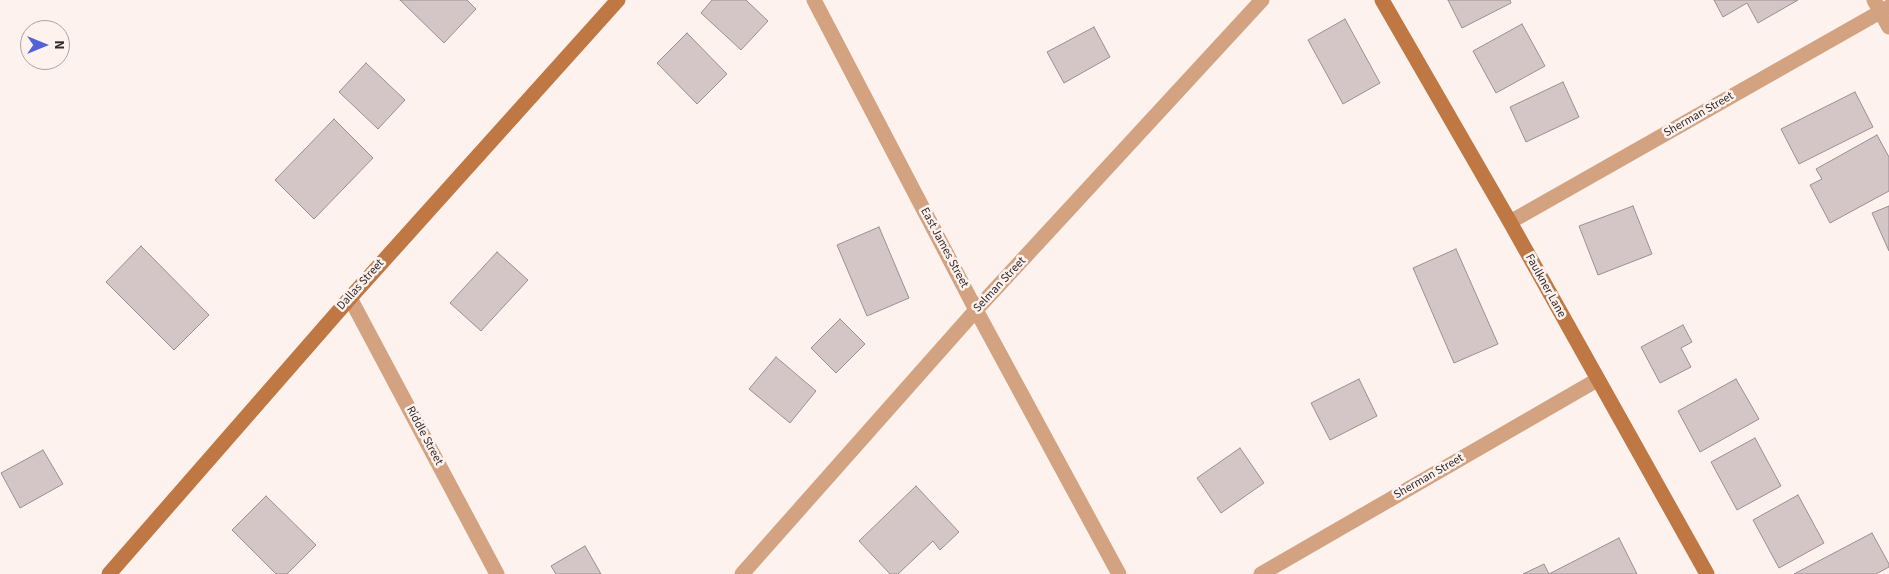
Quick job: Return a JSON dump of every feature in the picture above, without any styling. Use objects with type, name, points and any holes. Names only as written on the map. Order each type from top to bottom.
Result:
[{"type":"street","name":"Dallas Street","points":[[109,574],[350,298],[618,0]]},
{"type":"street","name":"East James Street","points":[[814,0],[976,310],[1119,574]]},
{"type":"street","name":"Selman Street","points":[[742,574],[976,310],[1262,0]]},
{"type":"street","name":"Faulkner Lane","points":[[1382,0],[1510,222],[1707,574]]},
{"type":"street","name":"Sherman Street","points":[[1510,222],[1881,6]]},
{"type":"street","points":[[1881,6],[1889,27]]},
{"type":"street","name":"Riddle Street","points":[[350,298],[497,574]]},
{"type":"street","name":"Sherman Street","points":[[1261,574],[1597,380]]},
{"type":"building","points":[[400,0],[467,0],[476,9],[444,43]]},
{"type":"building","points":[[712,0],[746,0],[768,21],[741,50],[701,13]]},
{"type":"building","points":[[1448,0],[1510,0],[1511,3],[1462,28]]},
{"type":"building","points":[[1714,0],[1798,0],[1758,23],[1747,3],[1723,17]]},
{"type":"building","points":[[1345,19],[1380,83],[1343,104],[1308,40]]},
{"type":"building","points":[[1522,24],[1545,66],[1496,93],[1473,51]]},
{"type":"building","points":[[1094,27],[1110,57],[1064,83],[1047,52]]},
{"type":"building","points":[[687,33],[727,74],[697,104],[657,63]]},
{"type":"building","points":[[366,63],[405,100],[378,129],[339,92]]},
{"type":"building","points":[[1563,82],[1579,117],[1526,142],[1510,107]]},
{"type":"building","points":[[1855,92],[1873,127],[1799,164],[1781,129]]},
{"type":"building","points":[[334,119],[373,158],[314,219],[275,180]]},
{"type":"building","points":[[1877,135],[1889,157],[1889,191],[1830,223],[1810,185],[1822,179],[1816,169]]},
{"type":"building","points":[[1633,206],[1652,254],[1598,275],[1579,226]]},
{"type":"building","points":[[1889,206],[1889,251],[1872,213]]},
{"type":"building","points":[[879,227],[909,298],[867,316],[837,245]]},
{"type":"building","points":[[141,246],[209,315],[174,350],[106,282]]},
{"type":"building","points":[[1456,249],[1498,344],[1454,363],[1413,268]]},
{"type":"building","points":[[497,252],[528,280],[481,331],[450,303]]},
{"type":"building","points":[[840,319],[865,344],[836,373],[811,348]]},
{"type":"building","points":[[1683,325],[1692,342],[1681,348],[1691,367],[1660,383],[1641,347]]},
{"type":"building","points":[[776,357],[816,391],[790,423],[749,389]]},
{"type":"building","points":[[1359,379],[1377,416],[1330,440],[1311,403]]},
{"type":"building","points":[[1736,379],[1759,419],[1700,452],[1678,411]]},
{"type":"building","points":[[1755,438],[1781,486],[1737,510],[1711,462]]},
{"type":"building","points":[[1240,448],[1264,483],[1221,513],[1197,478]]},
{"type":"building","points":[[43,450],[63,484],[20,508],[1,473]]},
{"type":"building","points":[[916,486],[959,532],[940,550],[933,541],[898,574],[890,574],[859,541]]},
{"type":"building","points":[[1798,495],[1824,543],[1779,568],[1753,520]]},
{"type":"building","points":[[266,496],[316,545],[287,574],[276,574],[232,530]]},
{"type":"building","points":[[1872,533],[1889,564],[1889,567],[1876,574],[1794,574]]},
{"type":"building","points":[[1619,538],[1637,574],[1549,574]]},
{"type":"building","points":[[585,546],[601,574],[556,574],[551,566]]},
{"type":"building","points":[[1544,564],[1549,574],[1523,574]]}]
